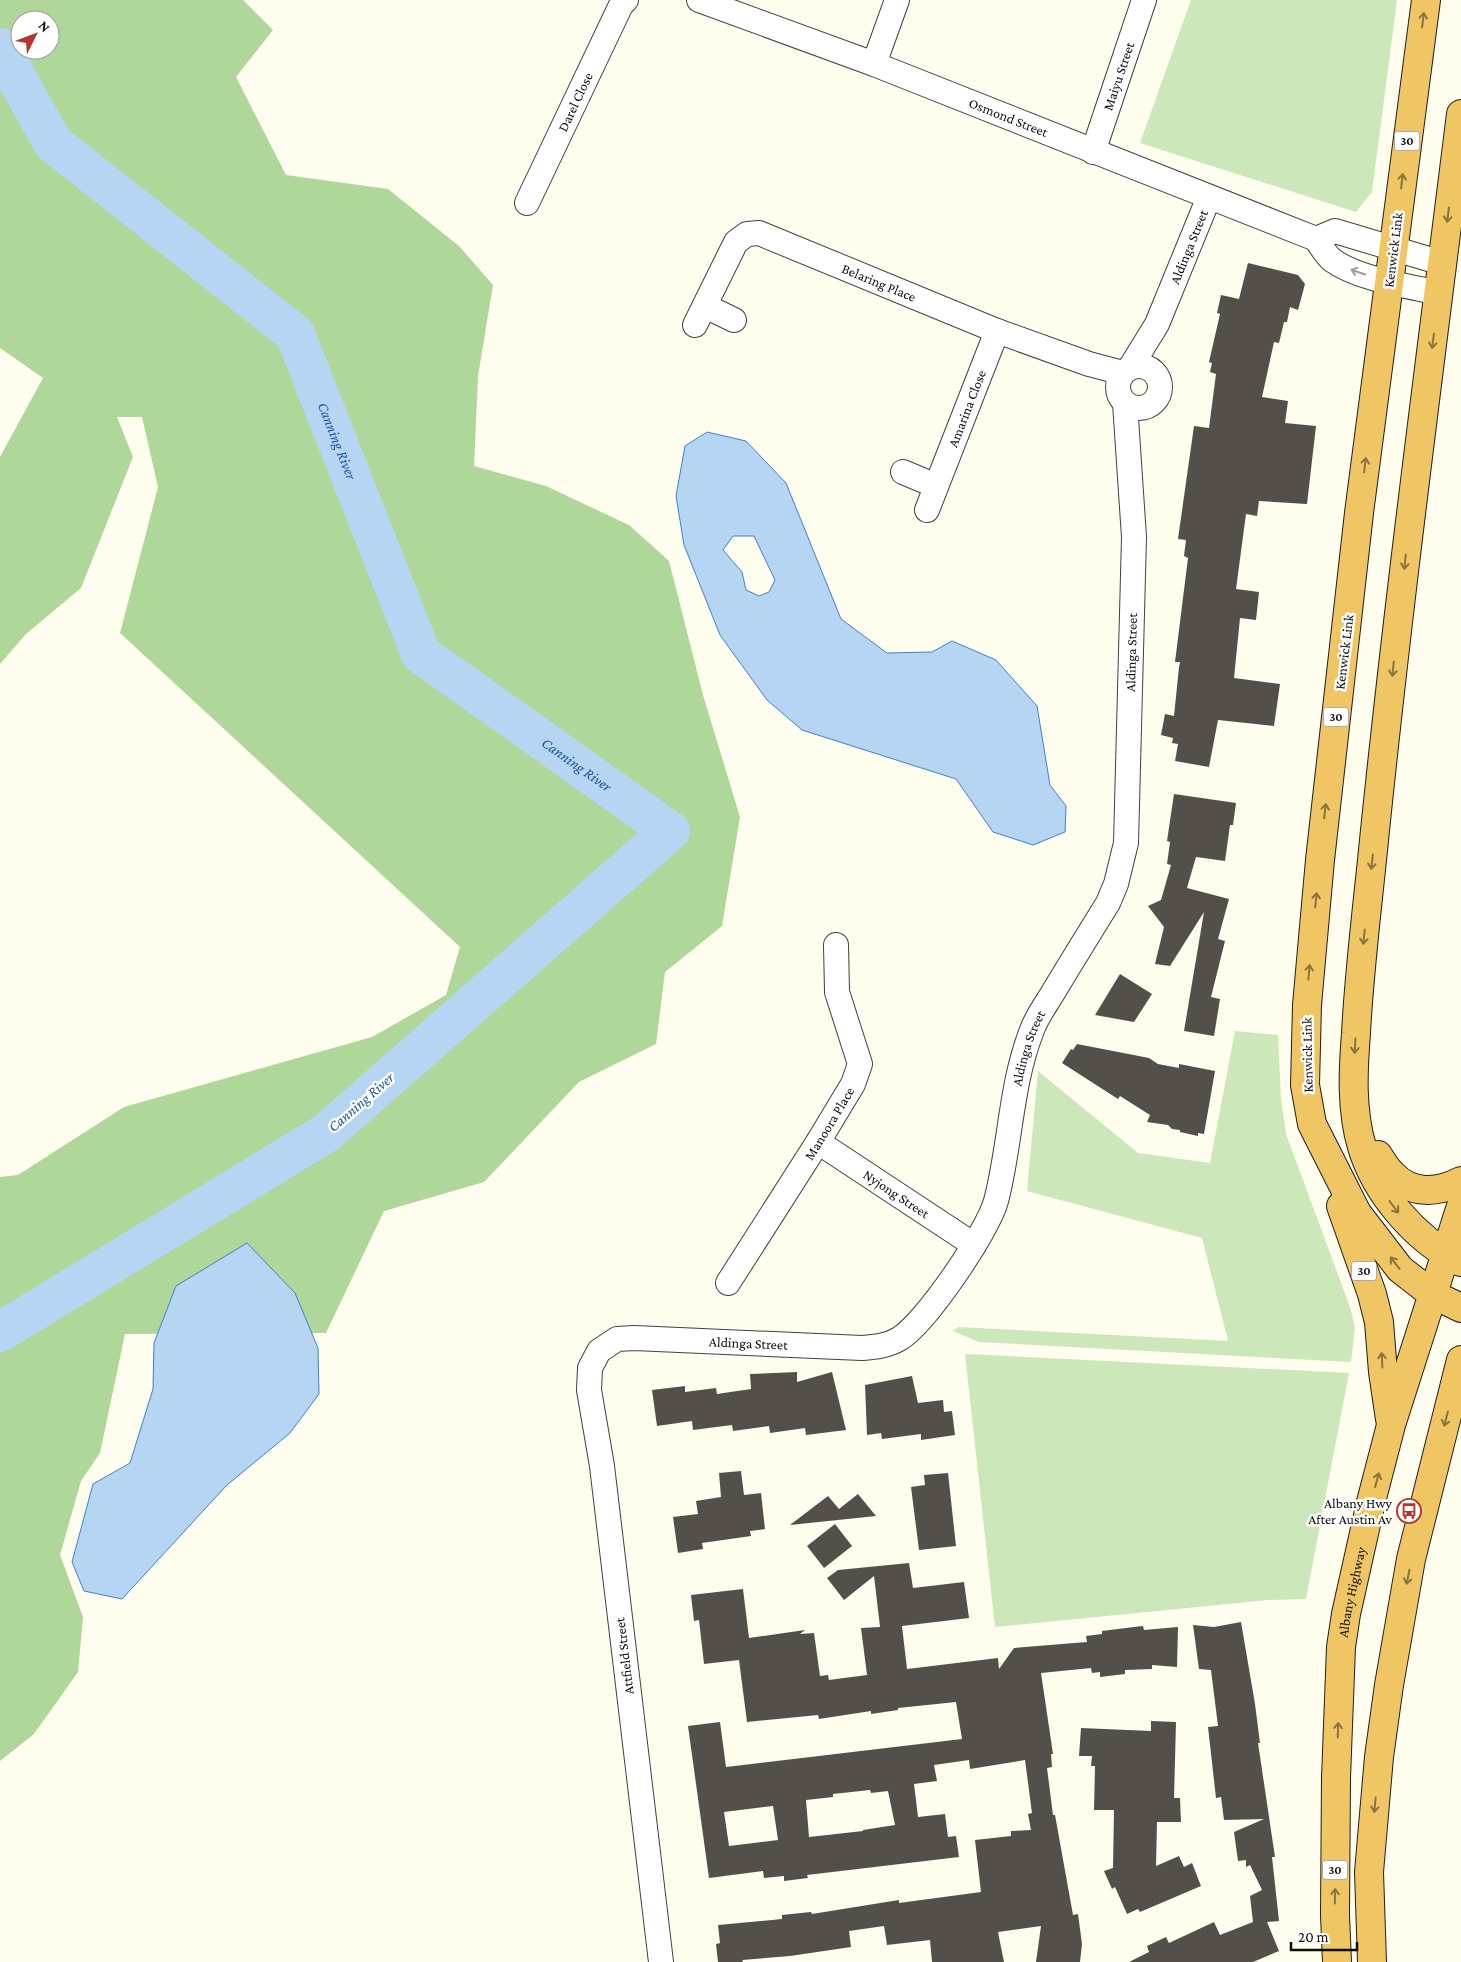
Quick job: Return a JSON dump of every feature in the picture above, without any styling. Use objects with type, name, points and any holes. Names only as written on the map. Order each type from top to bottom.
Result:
[{"type":"highway","name":"Kenwick Link","points":[[1426,0],[1359,513],[1312,940],[1306,1005],[1305,1085],[1312,1124],[1357,1213],[1400,1269],[1432,1294],[1461,1308]]},
{"type":"highway","points":[[1453,1258],[1416,1232],[1392,1205],[1375,1177],[1362,1149],[1355,1115],[1353,1074],[1359,981],[1411,514],[1461,114]]},
{"type":"highway","points":[[1355,1115],[1377,1154],[1392,1174],[1402,1183],[1421,1190],[1431,1190],[1447,1188],[1461,1181]]},
{"type":"highway","name":"30","points":[[1312,1124],[1379,1322],[1383,1372],[1391,1425]]},
{"type":"highway","name":"Albany Highway","points":[[1337,1962],[1335,1915],[1336,1778],[1341,1647],[1353,1578],[1391,1425],[1432,1294],[1453,1258],[1461,1206]]},
{"type":"highway","points":[[1372,1962],[1369,1872],[1379,1757],[1389,1684],[1411,1559],[1460,1367]]},
{"type":"street","name":"Darel Close","points":[[527,203],[621,5],[626,0]]},
{"type":"street","name":"Osmond Street","points":[[699,0],[874,64],[1316,239]]},
{"type":"street","points":[[874,64],[897,0]]},
{"type":"street","name":"Maiyu Street","points":[[1093,152],[1144,0]]},
{"type":"street","name":"Aldinga Street","points":[[599,1351],[617,1339],[634,1338],[862,1348],[880,1346],[898,1340],[920,1321],[974,1245],[996,1203],[1014,1093],[1022,1057],[1033,1027],[1108,903],[1116,884],[1126,843],[1134,537],[1128,439],[1132,386],[1210,197]]},
{"type":"street","points":[[1439,293],[1389,282],[1353,271],[1331,260],[1316,239],[1335,231],[1442,263]]},
{"type":"street","name":"Belaring Place","points":[[734,320],[700,315],[736,242],[747,234],[760,233],[998,331],[1089,364],[1132,386]]},
{"type":"street","name":"Amarina Close","points":[[927,510],[998,331]]},
{"type":"street","points":[[903,472],[936,486]]},
{"type":"street","name":"Manoora Place","points":[[728,1283],[853,1084],[860,1064],[837,992],[836,945]]},
{"type":"street","name":"Nyjong Street","points":[[818,1142],[974,1245]]},
{"type":"street","name":"Attfield Street","points":[[599,1351],[590,1368],[590,1390],[602,1466],[661,1962]]},
{"type":"green space","points":[[0,0],[243,0],[273,30],[236,77],[286,175],[388,189],[459,246],[493,285],[478,376],[474,466],[546,486],[629,525],[669,561],[703,695],[740,817],[722,926],[665,972],[656,1044],[579,1082],[484,1182],[384,1211],[326,1333],[125,1334],[100,1453],[81,1481],[60,1555],[83,1617],[78,1672],[34,1734],[0,1761],[0,1177],[18,1175],[124,1107],[372,1037],[446,995],[460,947],[120,633],[158,487],[142,417],[117,417],[133,457],[81,588],[26,634],[0,664],[0,457],[43,378],[0,348]]},
{"type":"green space","points":[[1191,0],[1397,0],[1372,192],[1356,212],[1140,143]]},
{"type":"green space","points":[[1235,1031],[1278,1035],[1281,1099],[1286,1134],[1350,1307],[1355,1327],[1351,1362],[979,1342],[953,1331],[958,1327],[1228,1341],[1202,1238],[1027,1191],[1038,1071],[1138,1153],[1210,1163]]},
{"type":"green space","points":[[965,1354],[1349,1373],[1306,1599],[1268,1600],[995,1627]]},
{"type":"water","points":[[707,432],[746,441],[786,483],[841,619],[887,653],[932,652],[952,641],[996,660],[1037,706],[1050,785],[1066,806],[1065,832],[1033,845],[993,832],[956,779],[802,730],[767,700],[720,635],[684,545],[676,496],[685,446]],"holes":[[[733,536],[754,536],[775,580],[769,592],[759,596],[746,590],[742,572],[723,550]]]},
{"type":"water","points":[[247,1243],[295,1293],[318,1348],[319,1394],[290,1433],[227,1485],[122,1599],[84,1591],[72,1562],[93,1484],[130,1463],[153,1389],[154,1343],[176,1286]]},
{"type":"building","points":[[1248,263],[1298,275],[1305,284],[1298,310],[1290,307],[1287,322],[1284,322],[1279,343],[1274,342],[1262,397],[1288,401],[1285,423],[1316,426],[1307,504],[1259,501],[1257,516],[1246,514],[1236,589],[1259,592],[1256,620],[1240,618],[1234,678],[1280,684],[1274,726],[1218,720],[1209,767],[1175,761],[1178,744],[1172,743],[1173,738],[1161,735],[1165,714],[1174,716],[1180,662],[1175,662],[1188,558],[1184,556],[1186,540],[1178,539],[1194,426],[1209,428],[1216,374],[1210,372],[1212,363],[1209,362],[1220,314],[1217,313],[1221,295],[1239,299]]},
{"type":"building","points":[[1174,794],[1236,803],[1233,825],[1230,825],[1225,861],[1196,857],[1187,888],[1229,899],[1218,939],[1225,941],[1211,997],[1220,999],[1214,1036],[1184,1031],[1204,912],[1170,966],[1155,964],[1164,927],[1148,906],[1161,900],[1171,865],[1167,864],[1170,842],[1167,841]]},
{"type":"building","points":[[1120,974],[1152,994],[1134,1022],[1095,1015]]},
{"type":"building","points":[[1077,1044],[1149,1058],[1158,1064],[1179,1068],[1179,1064],[1215,1071],[1204,1134],[1198,1133],[1198,1136],[1180,1132],[1180,1130],[1172,1129],[1168,1125],[1147,1122],[1150,1115],[1120,1096],[1118,1099],[1062,1063],[1071,1049],[1073,1050]]},
{"type":"building","points":[[797,1372],[797,1382],[832,1372],[846,1430],[806,1435],[805,1428],[770,1433],[769,1426],[733,1431],[732,1425],[693,1430],[692,1421],[657,1426],[652,1390],[685,1386],[685,1392],[716,1388],[717,1394],[751,1389],[750,1374]]},
{"type":"building","points":[[912,1376],[918,1403],[943,1400],[944,1412],[952,1411],[955,1435],[921,1440],[921,1434],[882,1439],[881,1433],[867,1435],[865,1385]]},
{"type":"building","points":[[741,1471],[744,1495],[761,1493],[765,1529],[750,1531],[751,1536],[702,1543],[703,1549],[678,1553],[673,1517],[698,1514],[696,1501],[721,1497],[719,1473]]},
{"type":"building","points":[[948,1473],[956,1546],[919,1550],[911,1487],[925,1485],[924,1475]]},
{"type":"building","points":[[858,1494],[876,1516],[790,1525],[828,1496],[839,1509]]},
{"type":"building","points":[[835,1524],[852,1546],[824,1568],[807,1546]]},
{"type":"building","points":[[909,1563],[913,1588],[964,1582],[969,1618],[902,1626],[907,1669],[998,1658],[999,1669],[1014,1648],[1087,1642],[1086,1636],[1102,1634],[1102,1631],[1143,1626],[1144,1630],[1178,1627],[1177,1667],[1152,1665],[1152,1669],[1125,1670],[1125,1674],[1100,1677],[1100,1672],[1092,1673],[1091,1668],[1041,1673],[1053,1754],[1051,1754],[1052,1767],[1047,1768],[1053,1815],[1055,1815],[1073,1915],[1078,1914],[1082,1944],[1080,1962],[1036,1962],[1041,1926],[998,1932],[1004,1962],[932,1962],[930,1940],[887,1945],[884,1926],[849,1931],[851,1947],[790,1956],[742,1960],[743,1962],[718,1962],[716,1944],[720,1943],[718,1925],[782,1919],[782,1915],[811,1912],[812,1914],[899,1900],[899,1903],[981,1892],[975,1840],[1011,1836],[1011,1831],[1031,1830],[1028,1814],[1032,1813],[1025,1760],[970,1769],[969,1760],[934,1765],[937,1781],[914,1784],[918,1817],[945,1814],[948,1837],[956,1836],[959,1857],[807,1875],[808,1878],[784,1881],[784,1876],[764,1878],[763,1871],[709,1878],[688,1726],[720,1722],[726,1767],[962,1739],[956,1702],[898,1708],[898,1710],[871,1714],[871,1711],[819,1719],[818,1715],[747,1722],[739,1660],[704,1664],[699,1620],[694,1621],[691,1595],[743,1589],[749,1638],[805,1630],[800,1634],[814,1633],[820,1676],[828,1675],[829,1680],[867,1675],[861,1628],[880,1627],[874,1576],[844,1600],[827,1578],[838,1570]],"holes":[[[870,1790],[871,1793],[888,1791],[895,1825],[863,1831],[809,1837],[806,1800],[833,1797],[833,1794]],[[773,1806],[778,1840],[729,1846],[724,1812]]]},
{"type":"building","points":[[1241,1622],[1255,1704],[1260,1743],[1258,1743],[1275,1857],[1272,1857],[1279,1921],[1267,1922],[1279,1951],[1253,1962],[1129,1962],[1149,1952],[1147,1946],[1166,1937],[1169,1943],[1214,1922],[1220,1935],[1253,1922],[1250,1896],[1262,1890],[1250,1865],[1246,1867],[1246,1860],[1238,1861],[1234,1832],[1264,1819],[1224,1820],[1221,1797],[1216,1798],[1208,1727],[1218,1726],[1211,1670],[1199,1669],[1193,1625],[1214,1627]]},
{"type":"building","points":[[1151,1721],[1176,1722],[1174,1798],[1180,1798],[1181,1822],[1157,1822],[1156,1866],[1179,1856],[1184,1867],[1192,1863],[1201,1886],[1140,1912],[1138,1909],[1127,1914],[1115,1887],[1112,1889],[1104,1871],[1113,1868],[1114,1810],[1094,1810],[1095,1766],[1091,1766],[1092,1756],[1079,1756],[1081,1728],[1151,1731]]},
{"type":"waterway","name":"Canning River","points":[[0,48],[53,143],[295,334],[421,654],[670,831],[326,1133],[0,1332]]},
{"type":"place","name":"Albany Hwy After Austin Av","points":[[1409,1511]]}]
